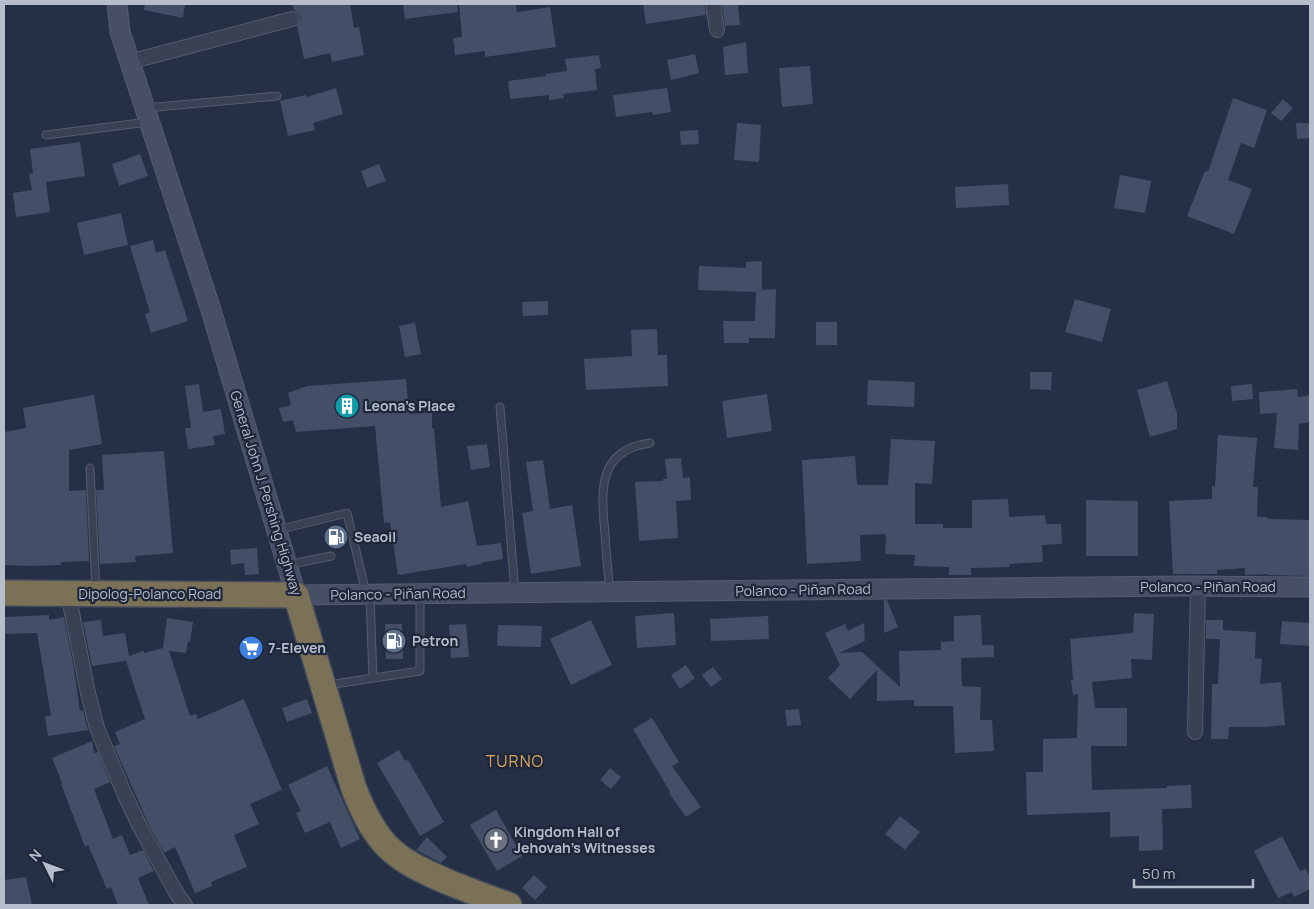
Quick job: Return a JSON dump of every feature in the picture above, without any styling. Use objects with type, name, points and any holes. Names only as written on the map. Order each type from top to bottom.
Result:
[{"type":"highway","name":"Dipolog-Polanco Road","points":[[4,593],[296,595]]},
{"type":"highway","name":"General John J. Pershing Highway","points":[[296,595],[354,789],[361,808],[372,828],[384,844],[396,855],[419,869],[480,900],[509,905]]},
{"type":"main road","name":"General John J. Pershing Highway","points":[[117,4],[120,32],[211,310],[296,595]]},
{"type":"main road","name":"Polanco - Piñan Road","points":[[296,595],[1310,587]]},
{"type":"street","points":[[713,4],[717,30]]},
{"type":"street","points":[[130,62],[292,19]]},
{"type":"street","points":[[1195,732],[1198,587]]},
{"type":"street","points":[[68,593],[97,728],[140,827],[180,904]]},
{"type":"lane","points":[[46,135],[147,115],[277,96]]},
{"type":"lane","points":[[500,407],[515,593]]},
{"type":"lane","points":[[610,592],[602,502],[604,481],[611,464],[623,451],[650,443]]},
{"type":"lane","points":[[90,468],[96,594]]},
{"type":"lane","points":[[276,530],[347,513],[352,551],[368,594],[373,678]]},
{"type":"lane","points":[[287,565],[330,556]]},
{"type":"lane","points":[[323,686],[420,671],[420,594]]},
{"type":"building","points":[[145,4],[185,4],[183,18],[144,10]]},
{"type":"building","points":[[292,4],[350,4],[354,28],[359,27],[364,55],[332,62],[330,53],[304,59],[297,26],[301,17],[294,10]]},
{"type":"building","points":[[403,4],[457,4],[458,12],[405,19]]},
{"type":"building","points":[[459,4],[516,4],[517,12],[550,7],[556,47],[485,57],[485,51],[455,55],[453,38],[462,37]]},
{"type":"building","points":[[643,4],[704,4],[706,15],[646,24]]},
{"type":"building","points":[[722,4],[738,4],[740,25],[725,26]]},
{"type":"building","points":[[746,42],[748,73],[725,75],[723,47]]},
{"type":"building","points":[[695,54],[699,73],[671,80],[667,60]]},
{"type":"building","points":[[599,55],[601,68],[595,69],[597,90],[563,94],[564,98],[549,100],[549,95],[510,99],[508,81],[567,71],[565,59]]},
{"type":"building","points":[[810,66],[813,104],[782,107],[779,68]]},
{"type":"building","points":[[336,88],[343,114],[313,123],[315,130],[288,136],[280,101],[306,95],[307,97]]},
{"type":"building","points":[[667,88],[671,112],[653,115],[652,112],[616,117],[613,95]]},
{"type":"building","points":[[1233,98],[1267,110],[1254,148],[1241,143],[1228,180],[1252,189],[1234,234],[1187,216],[1205,171],[1208,172]]},
{"type":"building","points":[[1283,99],[1293,108],[1281,121],[1271,113]]},
{"type":"building","points":[[737,123],[761,125],[759,162],[734,160]]},
{"type":"building","points":[[1296,123],[1310,123],[1310,138],[1297,139]]},
{"type":"building","points":[[698,130],[699,144],[681,145],[680,131]]},
{"type":"building","points":[[80,142],[85,176],[46,182],[50,212],[16,217],[13,193],[32,190],[29,174],[33,173],[30,149]]},
{"type":"building","points":[[140,154],[148,176],[119,186],[112,164]]},
{"type":"building","points":[[379,164],[386,181],[367,188],[361,171]]},
{"type":"building","points":[[1120,175],[1151,181],[1145,213],[1114,208]]},
{"type":"building","points":[[1008,184],[1009,205],[956,208],[955,187]]},
{"type":"building","points":[[121,213],[128,245],[84,255],[77,223]]},
{"type":"building","points":[[153,240],[156,253],[165,250],[188,321],[151,333],[145,314],[150,312],[130,246]]},
{"type":"building","points":[[762,261],[762,290],[776,289],[775,338],[749,338],[749,343],[724,343],[723,321],[755,321],[756,292],[698,290],[699,266],[746,268],[746,262]]},
{"type":"building","points":[[1075,299],[1111,309],[1102,342],[1065,332]]},
{"type":"building","points":[[548,301],[548,315],[523,316],[522,302]]},
{"type":"building","points":[[816,322],[837,322],[837,345],[816,345]]},
{"type":"building","points":[[415,323],[421,354],[405,357],[399,326]]},
{"type":"building","points":[[657,329],[658,355],[667,355],[668,386],[586,390],[584,359],[632,356],[631,330]]},
{"type":"building","points":[[1030,372],[1052,372],[1051,390],[1030,389]]},
{"type":"building","points":[[406,379],[409,414],[432,412],[432,429],[434,428],[441,507],[468,501],[477,546],[501,543],[503,559],[467,567],[466,564],[398,575],[390,522],[384,523],[375,426],[296,432],[293,420],[283,422],[279,408],[291,405],[288,393],[307,386]]},
{"type":"building","points":[[868,380],[915,382],[914,407],[867,405]]},
{"type":"building","points":[[1167,381],[1177,414],[1177,429],[1150,437],[1137,390]]},
{"type":"building","points":[[199,384],[203,412],[221,409],[225,434],[213,436],[215,445],[188,449],[185,428],[191,428],[185,386]]},
{"type":"building","points":[[1252,384],[1253,399],[1232,401],[1231,386]]},
{"type":"building","points":[[1297,389],[1298,397],[1310,395],[1310,422],[1299,424],[1298,450],[1274,448],[1277,413],[1260,414],[1259,392]]},
{"type":"building","points":[[767,394],[772,431],[727,438],[722,401]]},
{"type":"building","points":[[94,395],[102,444],[69,450],[69,491],[86,490],[89,561],[61,562],[61,565],[4,565],[4,432],[26,428],[23,408]]},
{"type":"building","points":[[1218,435],[1257,438],[1253,487],[1258,487],[1257,517],[1310,520],[1310,576],[1245,575],[1245,568],[1217,570],[1217,574],[1173,574],[1169,501],[1212,499],[1212,486],[1215,486]]},
{"type":"building","points":[[891,439],[935,441],[932,484],[915,483],[915,524],[943,524],[943,528],[972,528],[972,500],[1008,499],[1009,517],[1045,515],[1046,524],[1061,524],[1062,544],[1042,545],[1043,562],[1009,564],[1009,567],[971,568],[971,575],[949,575],[949,567],[914,566],[915,555],[885,554],[886,534],[860,535],[861,561],[807,564],[802,460],[855,456],[857,485],[888,485]]},
{"type":"building","points":[[487,444],[490,467],[471,470],[467,446]]},
{"type":"building","points":[[164,451],[173,553],[135,556],[136,562],[100,564],[96,490],[104,490],[102,455]]},
{"type":"building","points":[[681,458],[683,478],[690,477],[691,500],[676,501],[678,538],[639,541],[635,482],[663,481],[663,479],[667,479],[665,459]]},
{"type":"building","points":[[543,460],[550,509],[572,505],[581,566],[531,574],[522,513],[533,511],[526,462]]},
{"type":"building","points":[[1086,500],[1138,501],[1138,556],[1086,556]]},
{"type":"building","points":[[257,548],[259,574],[245,575],[244,563],[231,565],[230,550]]},
{"type":"building","points":[[884,600],[887,600],[898,627],[884,633]]},
{"type":"building","points":[[674,613],[676,645],[637,648],[635,616]]},
{"type":"building","points":[[1134,613],[1154,614],[1152,660],[1131,659],[1132,678],[1092,682],[1095,708],[1127,708],[1127,746],[1091,746],[1092,790],[1167,788],[1167,786],[1191,785],[1192,808],[1162,809],[1163,850],[1139,851],[1139,836],[1110,837],[1110,812],[1027,815],[1026,772],[1043,772],[1043,739],[1077,738],[1078,694],[1073,695],[1070,639],[1133,633]]},
{"type":"building","points":[[49,615],[49,620],[64,617],[80,711],[83,710],[88,730],[48,736],[45,716],[51,716],[37,633],[4,634],[4,617]]},
{"type":"building","points":[[981,615],[982,645],[994,645],[994,657],[961,658],[962,686],[981,687],[980,720],[992,720],[994,751],[955,753],[953,706],[914,706],[914,700],[877,701],[877,670],[850,699],[828,678],[840,665],[825,633],[845,624],[848,631],[864,623],[865,641],[839,653],[862,652],[900,687],[899,651],[941,650],[941,642],[954,641],[954,616]]},
{"type":"building","points":[[768,616],[769,639],[711,641],[710,619]]},
{"type":"building","points":[[167,618],[193,622],[186,653],[169,651],[190,716],[196,714],[198,719],[244,699],[282,790],[250,804],[259,824],[234,835],[247,867],[211,882],[212,886],[195,893],[175,847],[164,853],[148,823],[114,746],[120,744],[115,732],[145,719],[126,661],[92,666],[83,622],[101,620],[103,636],[125,633],[129,656],[143,651],[144,653],[163,648]]},
{"type":"building","points":[[591,620],[612,665],[571,685],[550,639]]},
{"type":"building","points":[[1206,620],[1223,620],[1223,630],[1256,632],[1255,658],[1262,659],[1260,684],[1281,682],[1285,725],[1229,727],[1228,739],[1211,739],[1212,684],[1218,684],[1220,639],[1206,639]]},
{"type":"building","points":[[1282,621],[1310,623],[1310,646],[1280,644]]},
{"type":"building","name":"Petron","points":[[385,624],[402,624],[403,659],[386,659]]},
{"type":"building","points":[[466,624],[469,657],[451,658],[449,625]]},
{"type":"building","points":[[498,625],[542,626],[541,647],[497,646]]},
{"type":"building","points":[[686,665],[695,678],[680,689],[671,675]]},
{"type":"building","points":[[713,667],[722,679],[711,687],[702,675]]},
{"type":"building","points":[[307,699],[312,713],[287,722],[282,708]]},
{"type":"building","points":[[799,709],[801,725],[787,726],[785,710]]},
{"type":"building","points":[[652,718],[679,762],[672,766],[701,807],[686,817],[669,793],[633,729]]},
{"type":"building","points":[[92,741],[94,753],[98,752],[110,782],[94,789],[113,839],[122,835],[130,855],[143,850],[154,871],[138,878],[149,905],[118,905],[111,887],[107,889],[88,845],[85,847],[61,784],[52,758]]},
{"type":"building","points":[[399,750],[405,761],[408,760],[444,822],[420,836],[377,763]]},
{"type":"building","points":[[327,766],[360,839],[341,848],[330,822],[305,833],[296,813],[301,811],[288,785]]},
{"type":"building","points":[[610,768],[621,777],[611,789],[600,780]]},
{"type":"building","name":"Kingdom Hall of Jehovah's Witnesses","points":[[496,810],[522,856],[497,871],[470,825]]},
{"type":"building","points":[[900,816],[920,832],[905,850],[885,834]]},
{"type":"building","points":[[1282,836],[1300,871],[1306,869],[1310,878],[1310,889],[1294,897],[1292,892],[1278,898],[1254,851]]},
{"type":"building","points":[[427,837],[447,857],[441,863],[416,850]]},
{"type":"building","points":[[534,875],[547,887],[535,900],[522,888]]},
{"type":"building","points":[[26,877],[32,905],[4,905],[4,880]]},
{"type":"place","name":"Leona's Place","points":[[347,406]]},
{"type":"place","name":"Seaoil","points":[[336,537]]},
{"type":"place","name":"Petron","points":[[394,641]]},
{"type":"place","name":"7-Eleven","points":[[251,648]]},
{"type":"place","name":"Kingdom Hall of Jehovah's Witnesses","points":[[496,840]]},
{"type":"district","name":"TURNO","points":[[515,761]]}]
